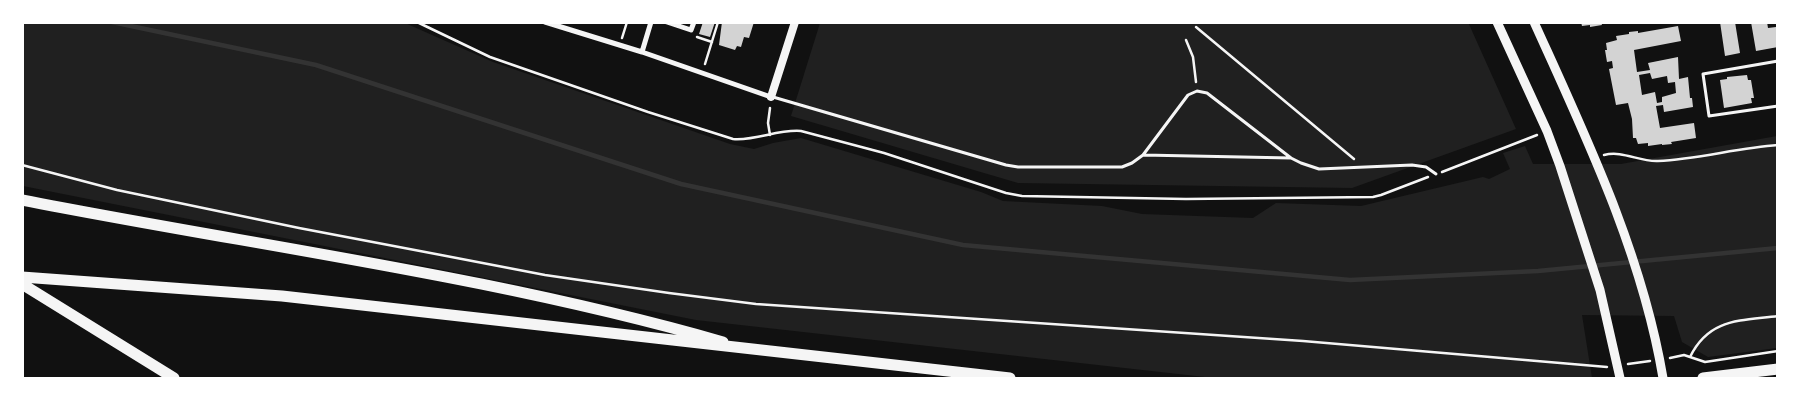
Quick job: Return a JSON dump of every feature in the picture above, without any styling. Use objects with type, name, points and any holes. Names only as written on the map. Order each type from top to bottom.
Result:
[{"type":"highway","points":[[22,200],[114,218],[382,264],[564,300],[655,322],[756,351]]},
{"type":"highway","points":[[22,277],[282,296],[756,351],[1010,378]]},
{"type":"highway","points":[[22,284],[174,378]]},
{"type":"highway","points":[[1703,378],[1778,369]]},
{"type":"main road","points":[[1497,22],[1547,131],[1560,166],[1595,271],[1608,318],[1620,378]]},
{"type":"main road","points":[[1534,22],[1596,160],[1637,272],[1660,359],[1663,378]]},
{"type":"street","points":[[545,22],[642,52],[771,97],[795,22]]},
{"type":"street","points":[[642,52],[651,22]]},
{"type":"street","points":[[667,22],[691,30],[694,22]]},
{"type":"lane","points":[[1778,61],[1703,74],[1709,116],[1778,106]]},
{"type":"lane","points":[[771,97],[1006,165],[1018,167],[1122,167],[1143,155],[1188,95],[1197,91],[1207,93],[1291,158],[1301,163],[1319,169],[1412,165],[1426,167],[1436,174]]},
{"type":"lane","points":[[1143,155],[1291,158]]},
{"type":"path","points":[[620,45],[627,22]]},
{"type":"path","points":[[702,73],[718,22]]},
{"type":"path","points":[[1196,27],[1364,167]]},
{"type":"path","points":[[691,30],[694,36],[712,42]]},
{"type":"path","points":[[1186,40],[1193,57],[1197,91]]},
{"type":"path","points":[[770,135],[768,123],[771,97]]},
{"type":"path","points":[[1596,160],[1613,153],[1654,162],[1713,155],[1778,144]]},
{"type":"path","points":[[22,165],[117,190],[299,228],[544,275],[669,294],[756,304],[1303,341],[1602,367],[1684,356],[1705,362],[1778,350]]},
{"type":"path","points":[[1690,357],[1695,346],[1704,336],[1716,328],[1728,323],[1778,316]]},
{"type":"shaded area","points":[[1468,22],[1516,129],[1352,188],[1018,183],[791,116],[820,23]]},
{"type":"shaded area","points":[[22,23],[405,23],[493,62],[730,144],[754,149],[773,143],[801,138],[981,192],[1003,201],[1102,206],[1142,214],[1253,218],[1276,203],[1361,206],[1483,177],[1489,179],[1510,169],[1503,153],[1525,146],[1533,164],[1621,164],[1777,136],[1777,348],[1708,357],[1682,342],[1674,316],[1582,315],[1592,378],[1214,378],[696,320],[23,186]]},
{"type":"building","points":[[703,22],[715,22],[710,37],[699,34]]},
{"type":"building","points":[[722,22],[754,22],[749,38],[744,37],[741,47],[737,46],[735,50],[719,45]]},
{"type":"building","points":[[1581,22],[1601,22],[1602,25],[1582,26]]},
{"type":"building","points":[[1720,22],[1735,22],[1740,53],[1725,56]]},
{"type":"building","points":[[1751,22],[1767,22],[1768,28],[1776,27],[1778,47],[1756,51]]},
{"type":"building","points":[[1678,26],[1681,41],[1634,50],[1637,72],[1650,70],[1648,63],[1678,57],[1679,79],[1688,77],[1693,107],[1664,112],[1663,105],[1656,106],[1660,128],[1694,123],[1696,138],[1671,142],[1672,144],[1648,146],[1648,143],[1638,144],[1636,138],[1633,138],[1632,119],[1628,103],[1616,105],[1609,69],[1613,68],[1612,61],[1607,62],[1605,50],[1607,50],[1606,43],[1617,40],[1616,36],[1629,34],[1629,32],[1638,31],[1638,33]],"holes":[[[1650,73],[1652,79],[1667,76],[1668,83],[1675,82],[1676,93],[1662,97],[1662,102],[1657,103],[1655,92],[1642,95],[1639,75]]]},
{"type":"building","points":[[1747,75],[1748,80],[1751,80],[1754,98],[1751,98],[1752,103],[1724,108],[1720,80],[1727,79],[1727,77]]},
{"type":"waterway","points":[[112,22],[316,65],[681,184],[963,245],[1350,280],[1538,271],[1778,248]]}]
